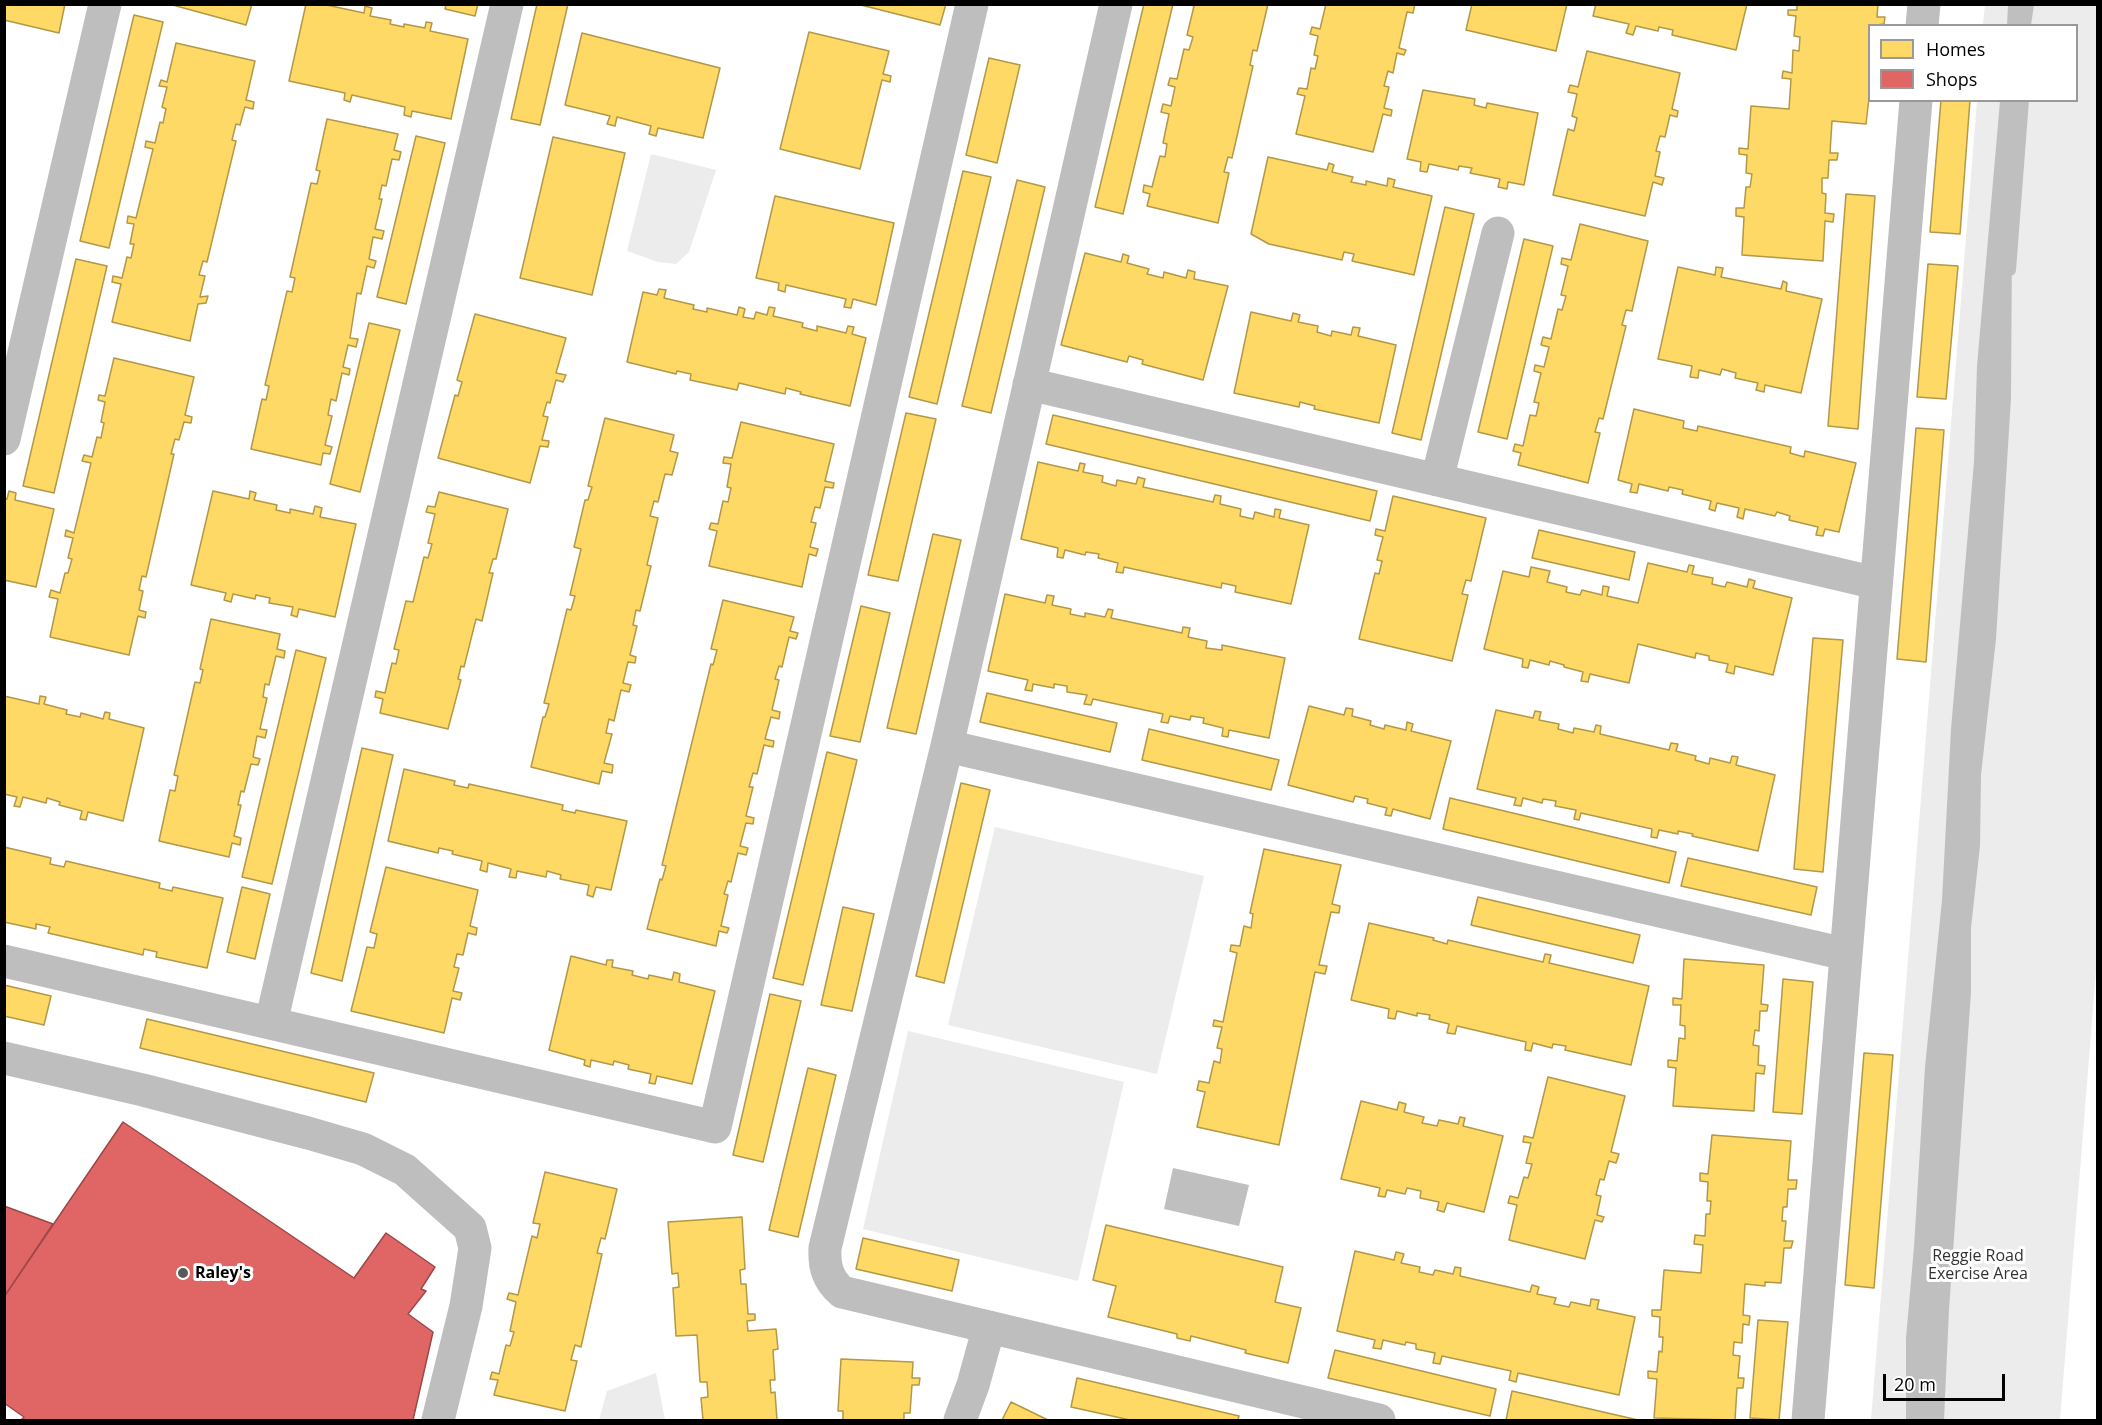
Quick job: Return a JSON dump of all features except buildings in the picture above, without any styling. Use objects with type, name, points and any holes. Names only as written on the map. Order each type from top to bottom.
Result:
[{"type":"lane","points":[[4,439],[105,4]]},
{"type":"lane","points":[[271,1023],[507,4]]},
{"type":"lane","points":[[4,961],[715,1127],[972,4]]},
{"type":"lane","points":[[1116,4],[947,746],[825,1248],[824,1262],[827,1274],[842,1292],[989,1327],[1330,1415],[1379,1420]]},
{"type":"lane","points":[[1922,24],[1923,4]]},
{"type":"lane","points":[[1808,1420],[1916,102]]},
{"type":"lane","points":[[1437,480],[1498,233]]},
{"type":"lane","points":[[1029,384],[1876,583]]},
{"type":"lane","points":[[947,746],[1845,954]]},
{"type":"lane","points":[[4,1058],[143,1090],[308,1133],[363,1149],[405,1170],[471,1228],[475,1248],[466,1306],[438,1420]]},
{"type":"lane","points":[[960,1420],[974,1384],[989,1327]]},
{"type":"green space","name":"Reggie Road Exercise Area","points":[[1985,5],[2097,5],[2098,946],[2060,1420],[1871,1420],[1977,102],[2078,102],[2078,24],[1983,24]]},
{"type":"green space","points":[[651,154],[716,170],[689,252],[676,264],[658,262],[627,251]]},
{"type":"green space","points":[[995,827],[1204,876],[1157,1074],[948,1025]]},
{"type":"green space","points":[[908,1031],[1124,1082],[1078,1281],[863,1229]]},
{"type":"green space","points":[[656,1373],[665,1420],[599,1420],[607,1391]]},
{"type":"shaded area","points":[[2008,5],[2034,5],[2031,24],[2007,24]]},
{"type":"shaded area","points":[[2000,102],[2023,102],[2012,240],[2011,398],[1996,639],[1981,775],[1980,846],[1971,928],[1971,992],[1949,1310],[1944,1420],[1906,1420],[1906,1338],[1925,1067],[1942,900],[1951,729],[1974,462],[1977,366]]},
{"type":"shaded area","points":[[1173,1168],[1249,1185],[1239,1226],[1164,1209]]},
{"type":"waterway","points":[[2010,270],[2023,102]]},
{"type":"place","name":"Raley's","points":[[183,1273]]}]
